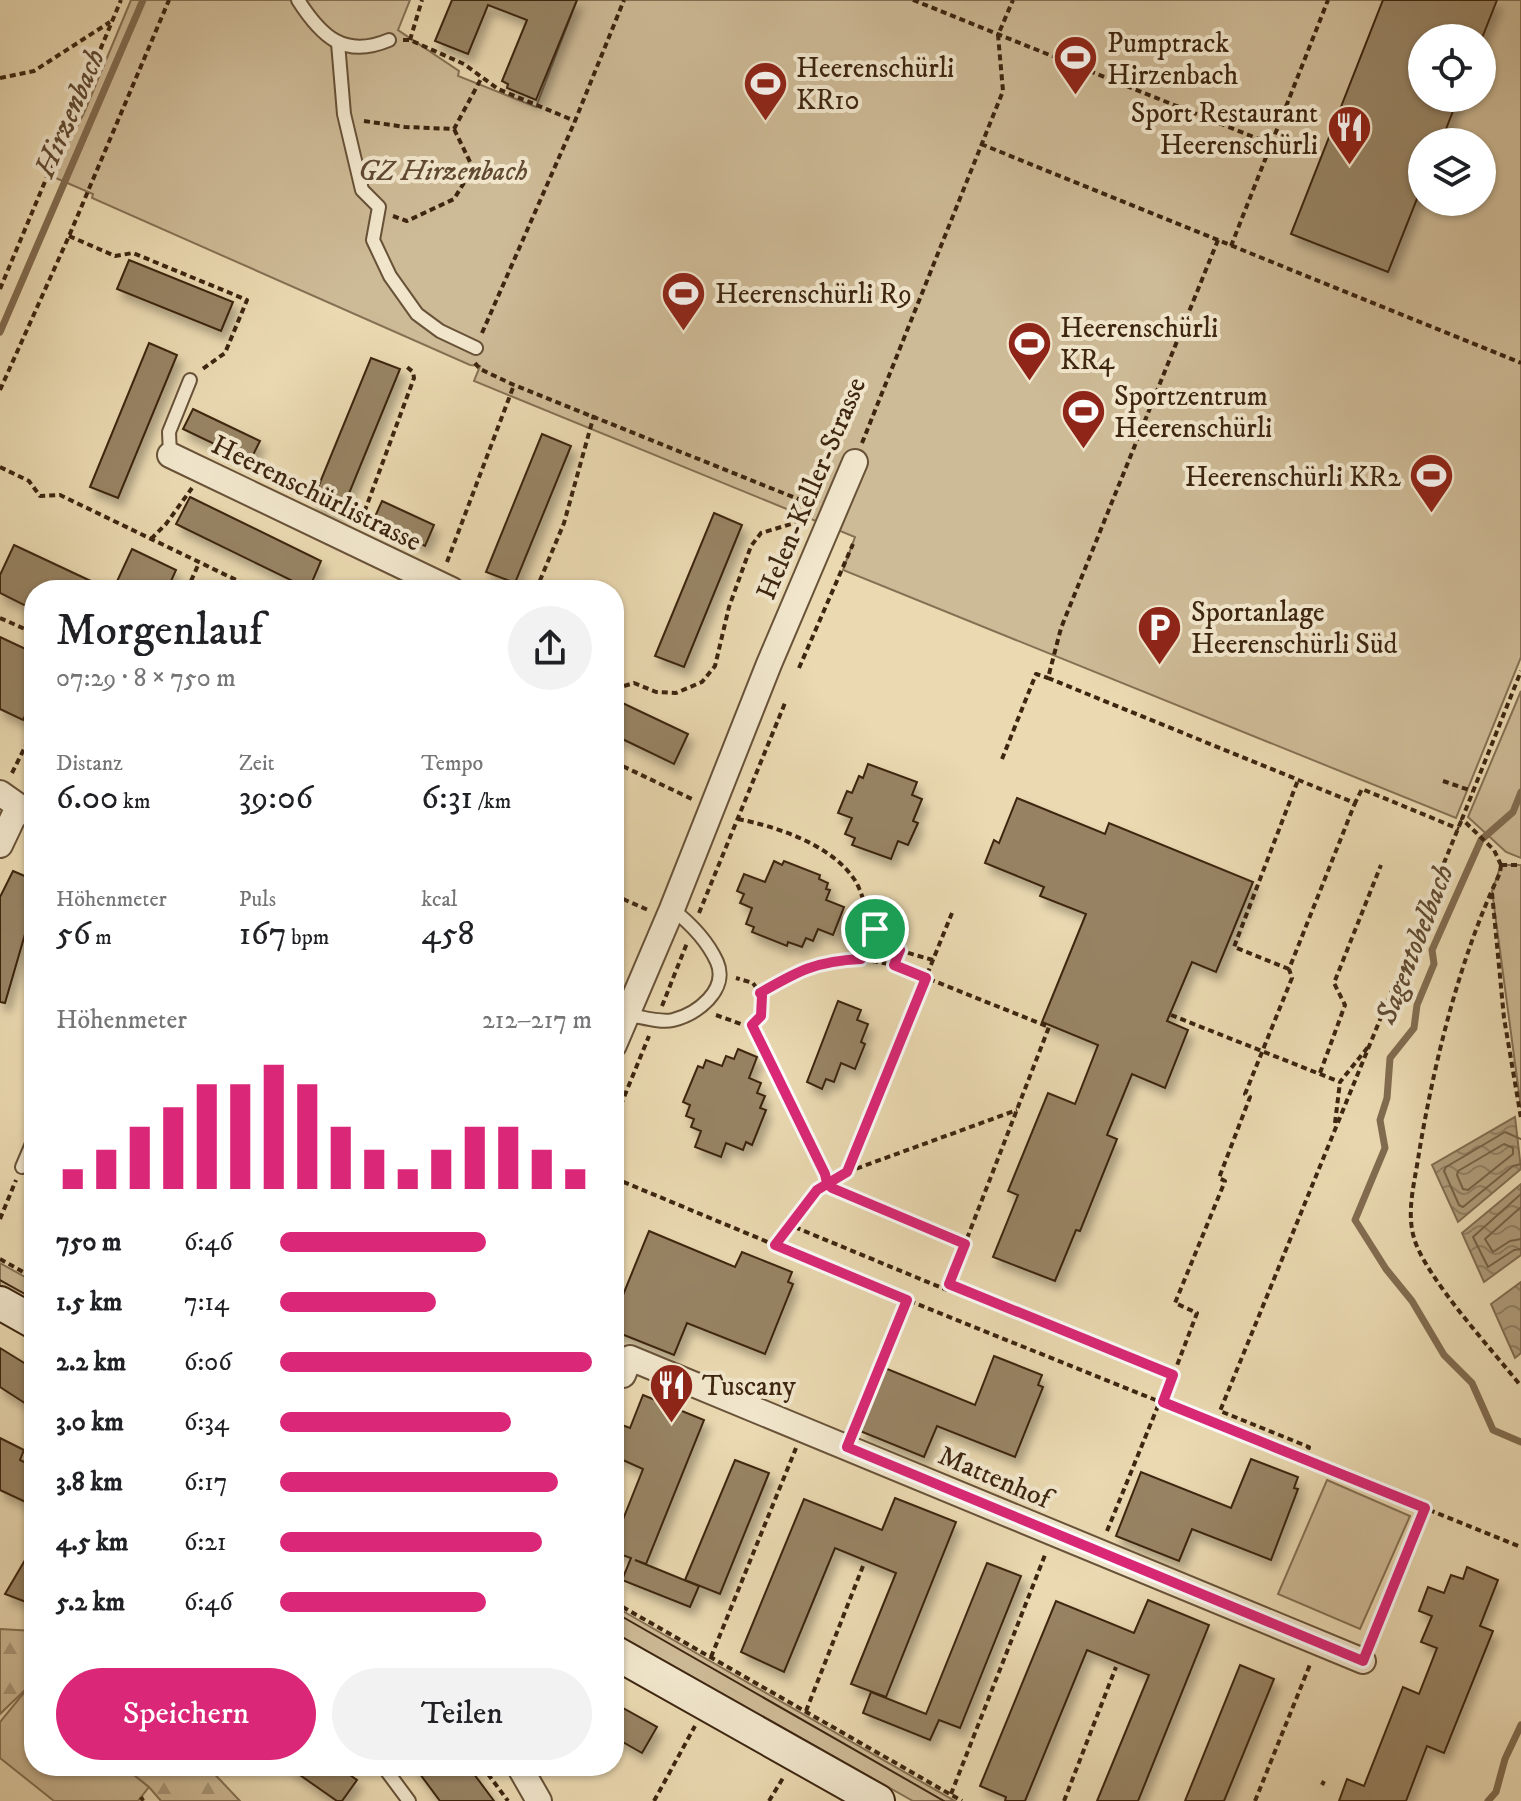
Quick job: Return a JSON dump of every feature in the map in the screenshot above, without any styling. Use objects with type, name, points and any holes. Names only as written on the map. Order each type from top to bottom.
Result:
[{"type":"street","name":"Heerenschürlistrasse","points":[[170,455],[433,580]]},
{"type":"street","name":"Helen-Keller-Strasse","points":[[624,1025],[663,910],[855,462]]},
{"type":"street","points":[[0,845],[15,800]]},
{"type":"street","points":[[0,1303],[24,1316]]},
{"type":"street","name":"Mattenhof","points":[[624,1373],[630,1358],[1363,1661]]},
{"type":"street","points":[[624,1658],[878,1801]]},
{"type":"street","points":[[525,1776],[539,1801]]},
{"type":"lane","points":[[298,0],[315,27],[338,43],[370,48],[389,40]]},
{"type":"lane","points":[[338,43],[345,119],[362,190],[379,207],[373,240],[390,276],[417,314],[440,331],[476,348]]},
{"type":"lane","points":[[170,455],[169,432],[193,377]]},
{"type":"lane","points":[[629,1015],[671,1020],[708,1003],[717,982],[718,964],[694,926],[663,910]]},
{"type":"lane","points":[[22,1167],[24,1162]]},
{"type":"lane","points":[[390,1776],[409,1801]]},
{"type":"path","points":[[0,289],[121,0]]},
{"type":"path","points":[[0,390],[169,0]]},
{"type":"path","points":[[410,40],[422,0]]},
{"type":"path","points":[[624,0],[476,348],[474,362],[480,369],[514,385],[819,507]]},
{"type":"path","points":[[913,0],[1271,144]]},
{"type":"path","points":[[998,35],[1013,0]]},
{"type":"path","points":[[1231,246],[1328,0]]},
{"type":"path","points":[[0,78],[34,71],[111,22]]},
{"type":"path","name":"Helen-Keller-Strasse","points":[[855,462],[1003,91],[998,35]]},
{"type":"path","points":[[389,40],[410,40],[464,64],[498,89],[575,121]]},
{"type":"path","points":[[454,129],[482,77]]},
{"type":"path","points":[[345,119],[405,127],[454,129]]},
{"type":"path","points":[[378,211],[407,221],[454,199],[473,168],[454,129]]},
{"type":"path","points":[[981,144],[1521,363]]},
{"type":"path","points":[[69,236],[115,256],[133,253],[247,300],[225,353],[193,377]]},
{"type":"path","points":[[1048,678],[1061,628],[1218,240]]},
{"type":"path","points":[[356,531],[414,378],[407,367]]},
{"type":"path","points":[[442,580],[514,385]]},
{"type":"path","points":[[540,580],[564,523],[594,415]]},
{"type":"path","points":[[0,467],[29,481],[40,496],[60,495],[236,580]]},
{"type":"path","points":[[151,539],[166,524],[190,489],[202,483]]},
{"type":"path","points":[[624,686],[634,683],[656,692],[676,693],[702,682],[715,666],[729,607],[751,546],[761,533],[815,519]]},
{"type":"path","points":[[799,668],[853,544]]},
{"type":"path","points":[[191,580],[199,562]]},
{"type":"path","points":[[0,618],[24,629]]},
{"type":"path","points":[[1305,1459],[1309,1447],[1220,1411],[1521,671]]},
{"type":"path","points":[[1002,759],[1036,674],[1355,803]]},
{"type":"path","points":[[15,800],[24,766]]},
{"type":"path","points":[[624,767],[699,803]]},
{"type":"path","points":[[1289,969],[1234,947],[1298,780]]},
{"type":"path","points":[[1443,781],[1472,791]]},
{"type":"path","points":[[1099,1552],[1197,1313],[1175,1303],[1225,1181],[1219,1178],[1250,1097],[1245,1094],[1292,978],[1289,969],[1355,803],[1362,789],[1459,829]]},
{"type":"path","points":[[737,819],[784,830],[839,861],[857,884],[878,937],[900,950],[933,960]]},
{"type":"path","points":[[1462,819],[1494,850],[1501,865],[1477,924],[1428,1097],[1411,1214],[1414,1239],[1427,1265],[1521,1386]]},
{"type":"path","points":[[1320,1073],[1345,1005],[1334,983],[1381,865]]},
{"type":"path","points":[[1501,865],[1521,865]]},
{"type":"path","points":[[1492,891],[1504,1018],[1521,1118]]},
{"type":"path","points":[[624,898],[663,910]]},
{"type":"path","points":[[847,1172],[952,913]]},
{"type":"path","points":[[861,959],[869,950],[875,929]]},
{"type":"path","points":[[894,965],[900,950]]},
{"type":"path","points":[[760,993],[795,973],[829,960],[861,959],[894,965],[1049,1027],[947,1290],[792,1226]]},
{"type":"path","points":[[718,972],[753,983],[762,996],[761,1016],[752,1025]]},
{"type":"path","points":[[699,1007],[741,1024],[752,1025]]},
{"type":"path","points":[[1171,1015],[1340,1082]]},
{"type":"path","points":[[752,1025],[827,1183],[832,1188],[965,1244]]},
{"type":"path","points":[[1334,1131],[1340,1082],[1372,1042]]},
{"type":"path","points":[[775,1245],[817,1190],[827,1183],[847,1172],[1017,1110]]},
{"type":"path","points":[[0,1219],[22,1167]]},
{"type":"path","points":[[624,1182],[907,1300],[1521,1547]]},
{"type":"path","points":[[0,1259],[24,1272]]},
{"type":"path","points":[[949,1284],[1173,1375]]},
{"type":"path","points":[[847,1447],[907,1300]]},
{"type":"path","points":[[711,1657],[804,1430]]},
{"type":"path","points":[[1363,1661],[1425,1508]]},
{"type":"path","points":[[951,1794],[1054,1533]]},
{"type":"path","points":[[806,1711],[863,1566]]},
{"type":"path","points":[[624,1608],[962,1801]]},
{"type":"path","points":[[1255,1801],[1319,1643]]},
{"type":"path","points":[[1064,1801],[1116,1667]]},
{"type":"path","points":[[654,1801],[695,1726]]},
{"type":"path","points":[[489,1776],[508,1801]]},
{"type":"path","points":[[769,1801],[783,1778]]},
{"type":"green space","name":"Sportzentrum Heerenschürli","points":[[131,0],[410,0],[398,30],[459,71],[458,76],[536,107],[577,0],[1521,0],[1521,657],[1456,818],[843,570],[855,537],[474,381],[480,366],[470,365],[92,198],[93,194],[51,176],[84,113]]},
{"type":"green space","points":[[1521,691],[1521,858],[1506,852],[1468,817]]},
{"type":"green space","points":[[1501,865],[1521,865],[1521,1108],[1492,891]]},
{"type":"green space","points":[[0,1263],[24,1276],[24,1300],[0,1287]]},
{"type":"green space","points":[[1327,1480],[1410,1516],[1360,1629],[1278,1594]]},
{"type":"green space","points":[[624,1612],[955,1801],[913,1801],[624,1639]]},
{"type":"green space","points":[[0,1629],[24,1630],[24,1691],[0,1714]]},
{"type":"green space","points":[[24,1693],[24,1776],[135,1776],[149,1787],[138,1801],[54,1801],[0,1758],[0,1722]]},
{"type":"green space","points":[[135,1776],[216,1776],[240,1801],[161,1801]]},
{"type":"water","points":[[1515,1117],[1521,1169],[1458,1222],[1432,1165]]},
{"type":"water","points":[[1521,1184],[1521,1255],[1484,1282],[1462,1233]]},
{"type":"water","points":[[1521,1282],[1521,1353],[1515,1358],[1491,1304]]},
{"type":"building","points":[[452,0],[577,0],[536,100],[507,88],[508,84],[502,81],[527,20],[488,5],[468,54],[435,41]]},
{"type":"building","points":[[1383,0],[1497,0],[1488,24],[1408,24],[1408,112],[1453,112],[1446,128],[1408,128],[1410,216],[1388,272],[1291,234]]},
{"type":"building","points":[[129,260],[233,302],[221,331],[117,289]]},
{"type":"building","points":[[149,343],[177,355],[118,498],[90,487]]},
{"type":"building","points":[[371,358],[400,369],[341,513],[312,502]]},
{"type":"building","points":[[193,409],[260,441],[250,461],[183,429]]},
{"type":"building","points":[[542,434],[571,446],[516,580],[486,572]]},
{"type":"building","points":[[190,497],[321,561],[313,580],[291,580],[176,524]]},
{"type":"building","points":[[382,501],[434,525],[425,546],[373,521]]},
{"type":"building","points":[[714,513],[742,525],[684,667],[655,656]]},
{"type":"building","points":[[14,545],[89,580],[24,580],[24,605],[0,593],[0,575]]},
{"type":"building","points":[[132,549],[176,570],[172,580],[118,580]]},
{"type":"building","points":[[0,637],[24,648],[24,718],[0,709]]},
{"type":"building","points":[[624,704],[688,734],[674,764],[624,740]]},
{"type":"building","points":[[868,764],[917,782],[912,795],[922,799],[913,821],[918,823],[908,845],[898,841],[891,859],[852,845],[855,838],[845,834],[852,818],[838,813],[847,791],[852,793]]},
{"type":"building","points":[[1017,798],[1105,834],[1109,823],[1253,882],[1216,972],[1192,962],[1167,1021],[1188,1030],[1165,1088],[1132,1074],[1107,1135],[1117,1139],[1080,1231],[1076,1230],[1055,1281],[993,1257],[1018,1195],[1008,1191],[1048,1093],[1075,1104],[1098,1045],[1042,1022],[1086,914],[1040,896],[1044,887],[985,863],[994,840],[999,843]]},
{"type":"building","points":[[774,861],[782,865],[784,861],[820,875],[819,879],[828,883],[826,889],[830,890],[826,900],[844,907],[833,935],[818,929],[813,941],[806,938],[802,947],[788,942],[787,946],[752,932],[754,927],[746,924],[752,908],[740,903],[744,894],[737,891],[744,874],[765,882]]},
{"type":"building","points":[[13,871],[24,876],[24,937],[5,1003],[0,1002],[0,897]]},
{"type":"building","points":[[838,1001],[861,1010],[857,1020],[868,1024],[861,1042],[865,1044],[855,1069],[841,1063],[834,1082],[826,1079],[822,1089],[807,1082]]},
{"type":"building","points":[[738,1049],[757,1057],[749,1078],[761,1083],[757,1093],[765,1096],[760,1108],[766,1110],[752,1145],[746,1142],[743,1150],[726,1143],[721,1157],[695,1147],[701,1131],[691,1127],[694,1119],[686,1116],[690,1105],[683,1102],[698,1066],[703,1068],[706,1060],[722,1066],[726,1056],[734,1059]]},
{"type":"building","points":[[649,1231],[735,1267],[742,1252],[792,1272],[788,1282],[793,1284],[765,1354],[687,1323],[674,1355],[624,1335],[624,1292]]},
{"type":"building","points":[[0,1348],[24,1363],[24,1403],[0,1387]]},
{"type":"building","points":[[994,1356],[1042,1375],[1038,1385],[1043,1387],[1015,1457],[937,1426],[924,1457],[860,1431],[885,1368],[975,1405]]},
{"type":"building","points":[[643,1395],[704,1420],[646,1564],[635,1560],[699,1586],[690,1607],[624,1581],[631,1558],[624,1556],[624,1517],[643,1469],[624,1460],[624,1426],[630,1428]]},
{"type":"building","points":[[0,1438],[24,1450],[20,1460],[24,1462],[24,1501],[0,1490]]},
{"type":"building","points":[[1251,1459],[1298,1477],[1294,1488],[1298,1489],[1271,1560],[1192,1529],[1179,1561],[1116,1536],[1141,1472],[1231,1508]]},
{"type":"building","points":[[735,1460],[769,1473],[720,1594],[685,1580]]},
{"type":"building","points":[[895,1498],[956,1522],[886,1697],[851,1684],[896,1573],[835,1548],[784,1672],[741,1652],[804,1499],[882,1530]]},
{"type":"building","points":[[24,1562],[24,1601],[5,1594]]},
{"type":"building","points":[[987,1563],[1021,1576],[960,1728],[939,1720],[930,1740],[863,1713],[871,1692],[926,1714]]},
{"type":"building","points":[[1467,1567],[1498,1580],[1480,1626],[1493,1631],[1444,1753],[1427,1746],[1406,1801],[1339,1801],[1347,1779],[1364,1786],[1403,1687],[1419,1694],[1437,1648],[1421,1642],[1432,1616],[1419,1611],[1428,1587],[1444,1593],[1451,1575],[1463,1579]]},
{"type":"building","points":[[1148,1600],[1209,1625],[1138,1801],[1097,1801],[1149,1675],[1087,1650],[1025,1801],[1005,1801],[1006,1797],[980,1786],[1056,1601],[1134,1633]]},
{"type":"building","points":[[1240,1665],[1274,1679],[1224,1801],[1185,1801]]},
{"type":"building","points":[[624,1709],[657,1727],[642,1753],[624,1743]]},
{"type":"building","points":[[301,1776],[351,1776],[357,1780],[342,1801],[337,1801]]},
{"type":"building","points":[[421,1776],[475,1776],[494,1801],[440,1801]]},
{"type":"waterway","name":"Hirzenbach","points":[[0,332],[143,0]]},
{"type":"waterway","name":"Sagentobelbach","points":[[1521,792],[1513,812],[1481,840],[1432,950],[1434,964],[1417,1005],[1414,1028],[1390,1058],[1387,1098],[1380,1120],[1385,1148],[1355,1220],[1386,1269],[1412,1301],[1444,1355],[1472,1383],[1493,1430],[1521,1442]]},
{"type":"waterway","name":"Sagentobelbach","points":[[1488,1801],[1496,1792],[1505,1759],[1521,1725]]},
{"type":"tram line","points":[[0,1280],[24,1293]]},
{"type":"tram line","points":[[624,1618],[944,1801]]},
{"type":"place","name":"Pumptrack Hirzenbach","points":[[1076,97]]},
{"type":"place","name":"Heerenschürli KR10","points":[[765,122]]},
{"type":"place","name":"Sport Restaurant Heerenschürli","points":[[1349,167]]},
{"type":"place","name":"Heerenschürli R9","points":[[684,332]]},
{"type":"place","name":"Heerenschürli KR4","points":[[1029,382]]},
{"type":"place","name":"Sportzentrum Heerenschürli","points":[[1083,450]]},
{"type":"place","name":"Heerenschürli KR2","points":[[1432,515]]},
{"type":"place","name":"Sportanlage Heerenschürli Süd","points":[[1160,666]]},
{"type":"place","name":"Tuscany","points":[[671,1424]]},
{"type":"route","points":[[875,929],[869,950],[861,959],[829,960],[795,973],[760,993],[761,1016],[752,1025],[827,1183],[832,1188],[965,1244],[949,1284],[1173,1375],[1163,1402],[1425,1508],[1363,1661],[847,1447],[907,1300],[775,1245],[817,1190],[827,1183],[847,1172],[926,978],[894,965],[900,950],[878,937],[875,929]]},
{"type":"park label","name":"GZ Hirzenbach","points":[[443,170]]}]
